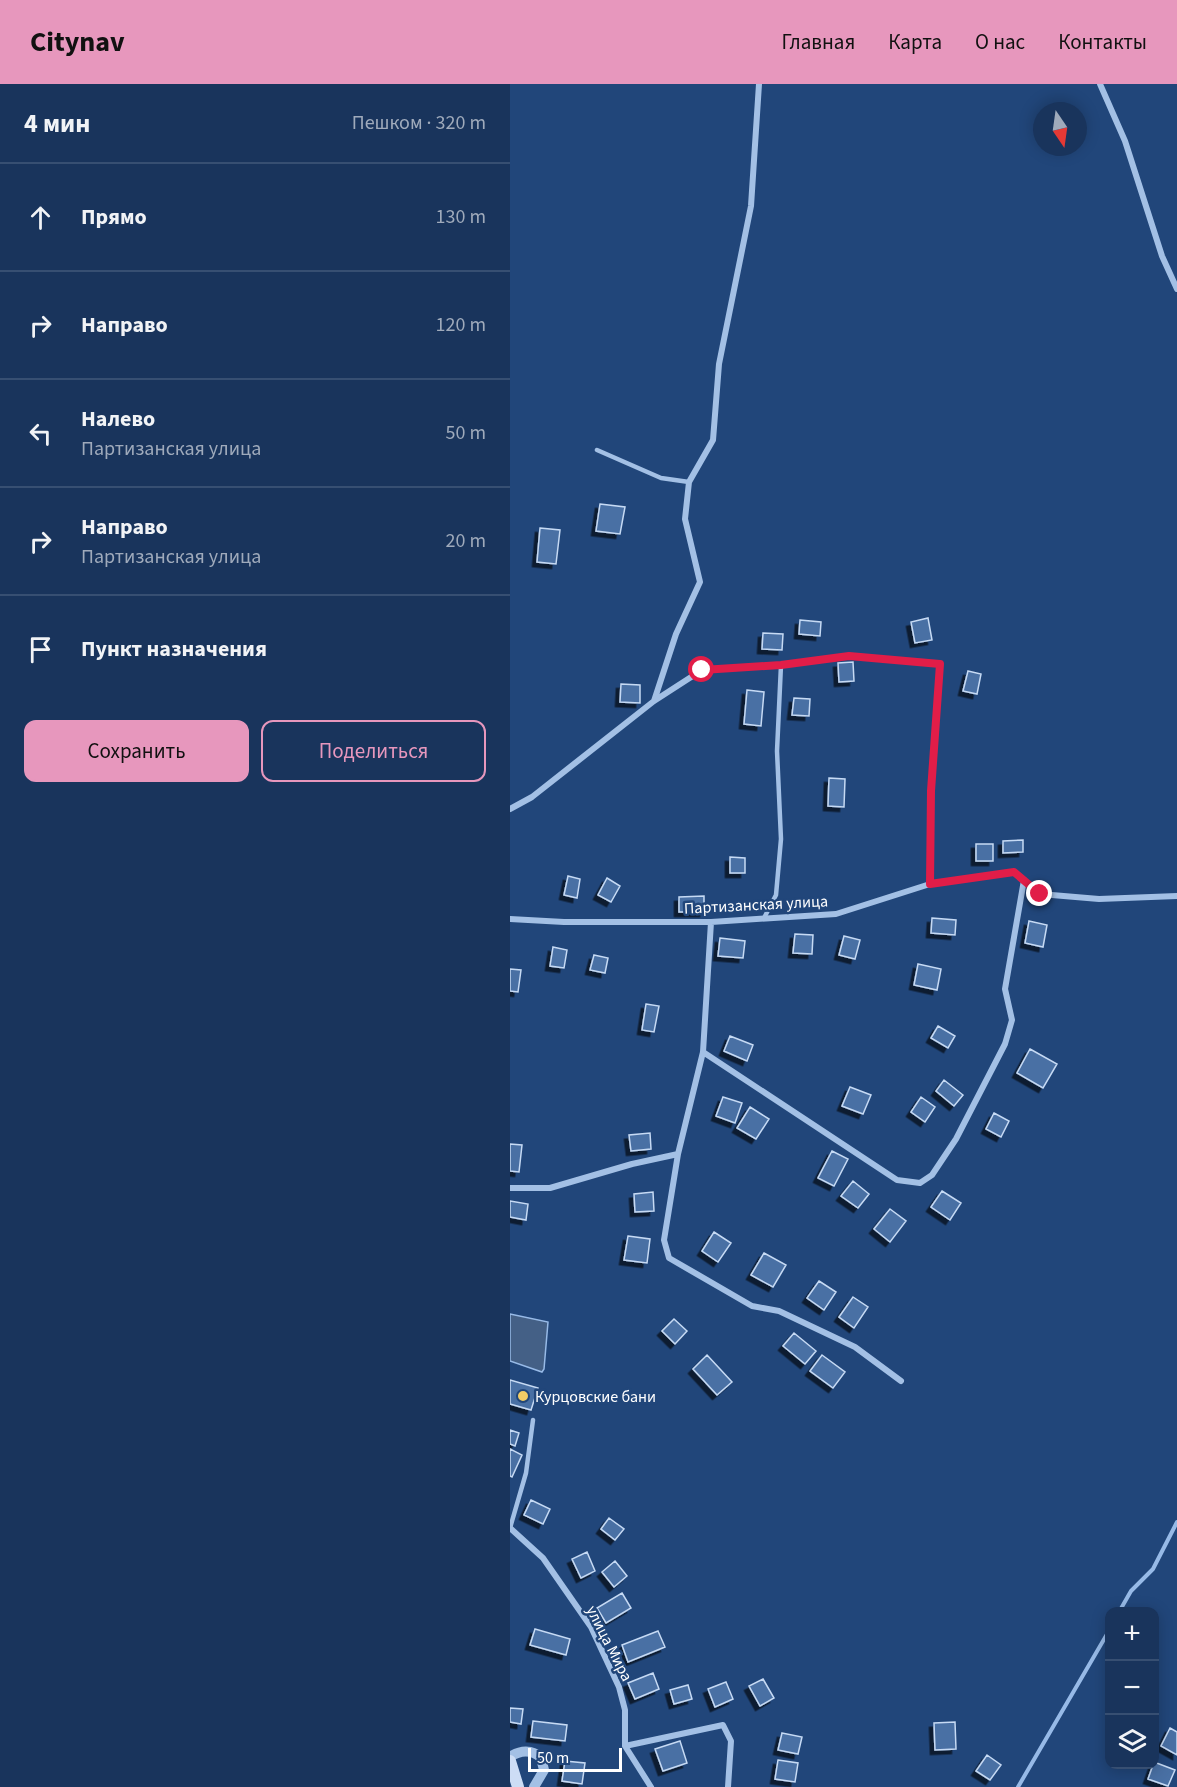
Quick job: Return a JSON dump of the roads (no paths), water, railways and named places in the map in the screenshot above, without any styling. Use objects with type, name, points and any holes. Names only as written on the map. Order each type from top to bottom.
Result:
[{"type":"main road","points":[[510,1759],[518,1787]]},
{"type":"street","points":[[654,702],[676,634],[700,582],[685,519],[689,482],[713,440],[719,364],[751,206],[759,84]]},
{"type":"street","points":[[1101,84],[1125,141],[1162,256],[1177,289]]},
{"type":"street","points":[[510,809],[532,797],[654,702],[702,670],[781,665],[849,656],[940,664],[931,791],[930,884]]},
{"type":"street","name":"Партизанская улица","points":[[510,919],[564,922],[711,922],[836,914],[930,884],[1014,872],[1040,894],[1099,899],[1177,896]]},
{"type":"street","points":[[703,1052],[897,1180],[920,1184],[932,1175],[956,1139],[1005,1044],[1012,1020],[1005,989],[1024,880]]},
{"type":"street","points":[[711,922],[703,1052],[678,1154],[664,1240],[669,1258],[752,1306],[779,1311],[855,1347],[901,1381]]},
{"type":"street","points":[[510,1188],[550,1188],[632,1164],[678,1154]]},
{"type":"street","name":"улица Мира","points":[[510,1528],[543,1558],[591,1627],[619,1687],[625,1710],[625,1746]]},
{"type":"street","points":[[651,1787],[625,1746],[723,1725],[731,1741],[728,1787]]},
{"type":"street","points":[[510,1759],[521,1752],[531,1751],[541,1758],[544,1770],[534,1787]]},
{"type":"lane","points":[[597,450],[661,478],[689,482]]},
{"type":"lane","points":[[764,918],[776,895],[781,839],[777,751],[781,665]]},
{"type":"lane","points":[[510,1528],[526,1473],[533,1420]]},
{"type":"water","points":[[510,1314],[548,1322],[542,1372],[510,1361]]},
{"type":"waterway","points":[[1122,1607],[1131,1591],[1153,1569],[1177,1522]]},
{"type":"waterway","points":[[1018,1787],[1105,1638]]},
{"type":"place","name":"Курцовские бани","points":[[523,1396]]}]
